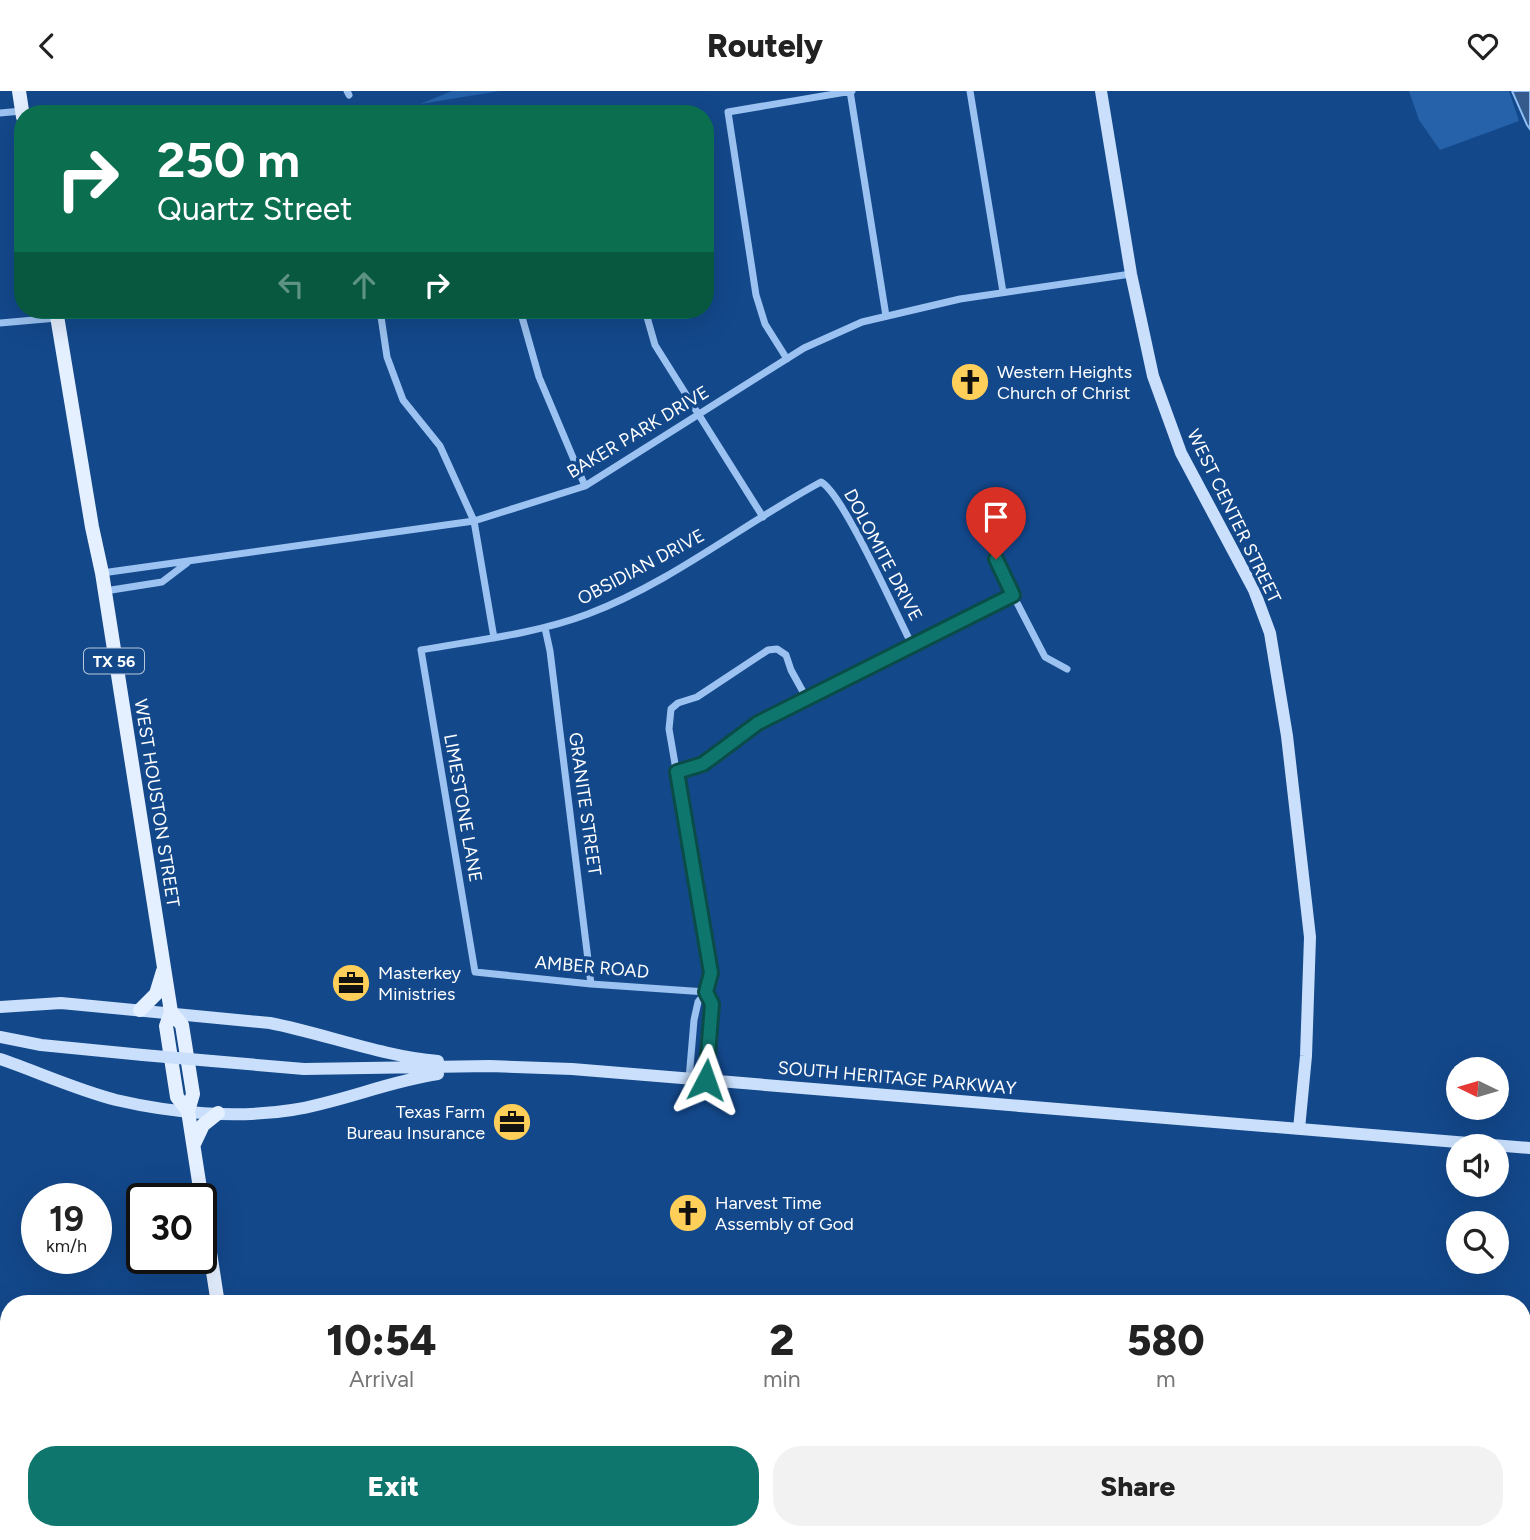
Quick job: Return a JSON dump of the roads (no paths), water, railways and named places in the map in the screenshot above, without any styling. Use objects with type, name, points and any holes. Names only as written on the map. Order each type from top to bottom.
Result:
[{"type":"main road","name":"WEST CENTER STREET","points":[[1101,91],[1131,274],[1153,376],[1181,453],[1254,590],[1270,633],[1287,736],[1310,937],[1306,1056],[1299,1129]]},
{"type":"main road","name":"WEST HOUSTON STREET","points":[[58,319],[102,573],[171,1012],[182,1025],[193,1094],[188,1111],[217,1295]]},
{"type":"main road","points":[[140,1010],[156,994],[164,967]]},
{"type":"main road","points":[[0,1007],[61,1003],[270,1023],[402,1055],[433,1061],[490,1066]]},
{"type":"main road","name":"SOUTH HERITAGE PARKWAY","points":[[0,1037],[41,1045],[304,1069],[490,1066],[572,1069],[1530,1148]]},
{"type":"main road","points":[[0,1059],[115,1099],[218,1113],[292,1110],[427,1075],[490,1066]]},
{"type":"main road","points":[[194,1145],[203,1125],[218,1113]]},
{"type":"street","points":[[787,359],[765,324],[758,304],[728,112],[851,91],[887,316]]},
{"type":"street","points":[[970,91],[1003,292]]},
{"type":"street","name":"BAKER PARK DRIVE","points":[[102,573],[474,521],[585,486],[804,348],[862,321],[960,299],[1131,274]]},
{"type":"street","points":[[0,323],[25,319]]},
{"type":"street","points":[[381,319],[387,357],[403,400],[440,446],[474,521],[494,638]]},
{"type":"street","points":[[523,319],[539,376],[585,486]]},
{"type":"street","points":[[648,319],[655,345],[763,517]]},
{"type":"street","name":"OBSIDIAN DRIVE","points":[[421,650],[545,628],[589,614],[688,563],[821,482]]},
{"type":"street","name":"DOLOMITE DRIVE","points":[[821,482],[828,485],[853,526],[913,647]]},
{"type":"street","points":[[989,512],[988,541],[1013,595],[1045,657],[1067,669]]},
{"type":"street","points":[[104,591],[162,582],[189,561]]},
{"type":"street","points":[[677,772],[703,764],[758,723],[1013,595]]},
{"type":"street","name":"GRANITE STREET","points":[[545,628],[591,985]]},
{"type":"street","points":[[689,1079],[694,1020],[698,1002],[706,992],[711,973],[669,729],[671,709],[678,703],[697,697],[768,650],[777,649],[786,655],[807,699]]},
{"type":"street","name":"LIMESTONE LANE","points":[[421,650],[475,972]]},
{"type":"street","name":"AMBER ROAD","points":[[475,972],[591,985],[706,992]]},
{"type":"street","points":[[706,992],[712,1004],[706,1080]]},
{"type":"place","name":"Western Heights Church of Christ","points":[[970,382]]},
{"type":"place","name":"Masterkey Ministries","points":[[351,983]]},
{"type":"place","name":"Texas Farm Bureau Insurance","points":[[512,1122]]},
{"type":"place","name":"Harvest Time Assembly of God","points":[[688,1213]]}]
